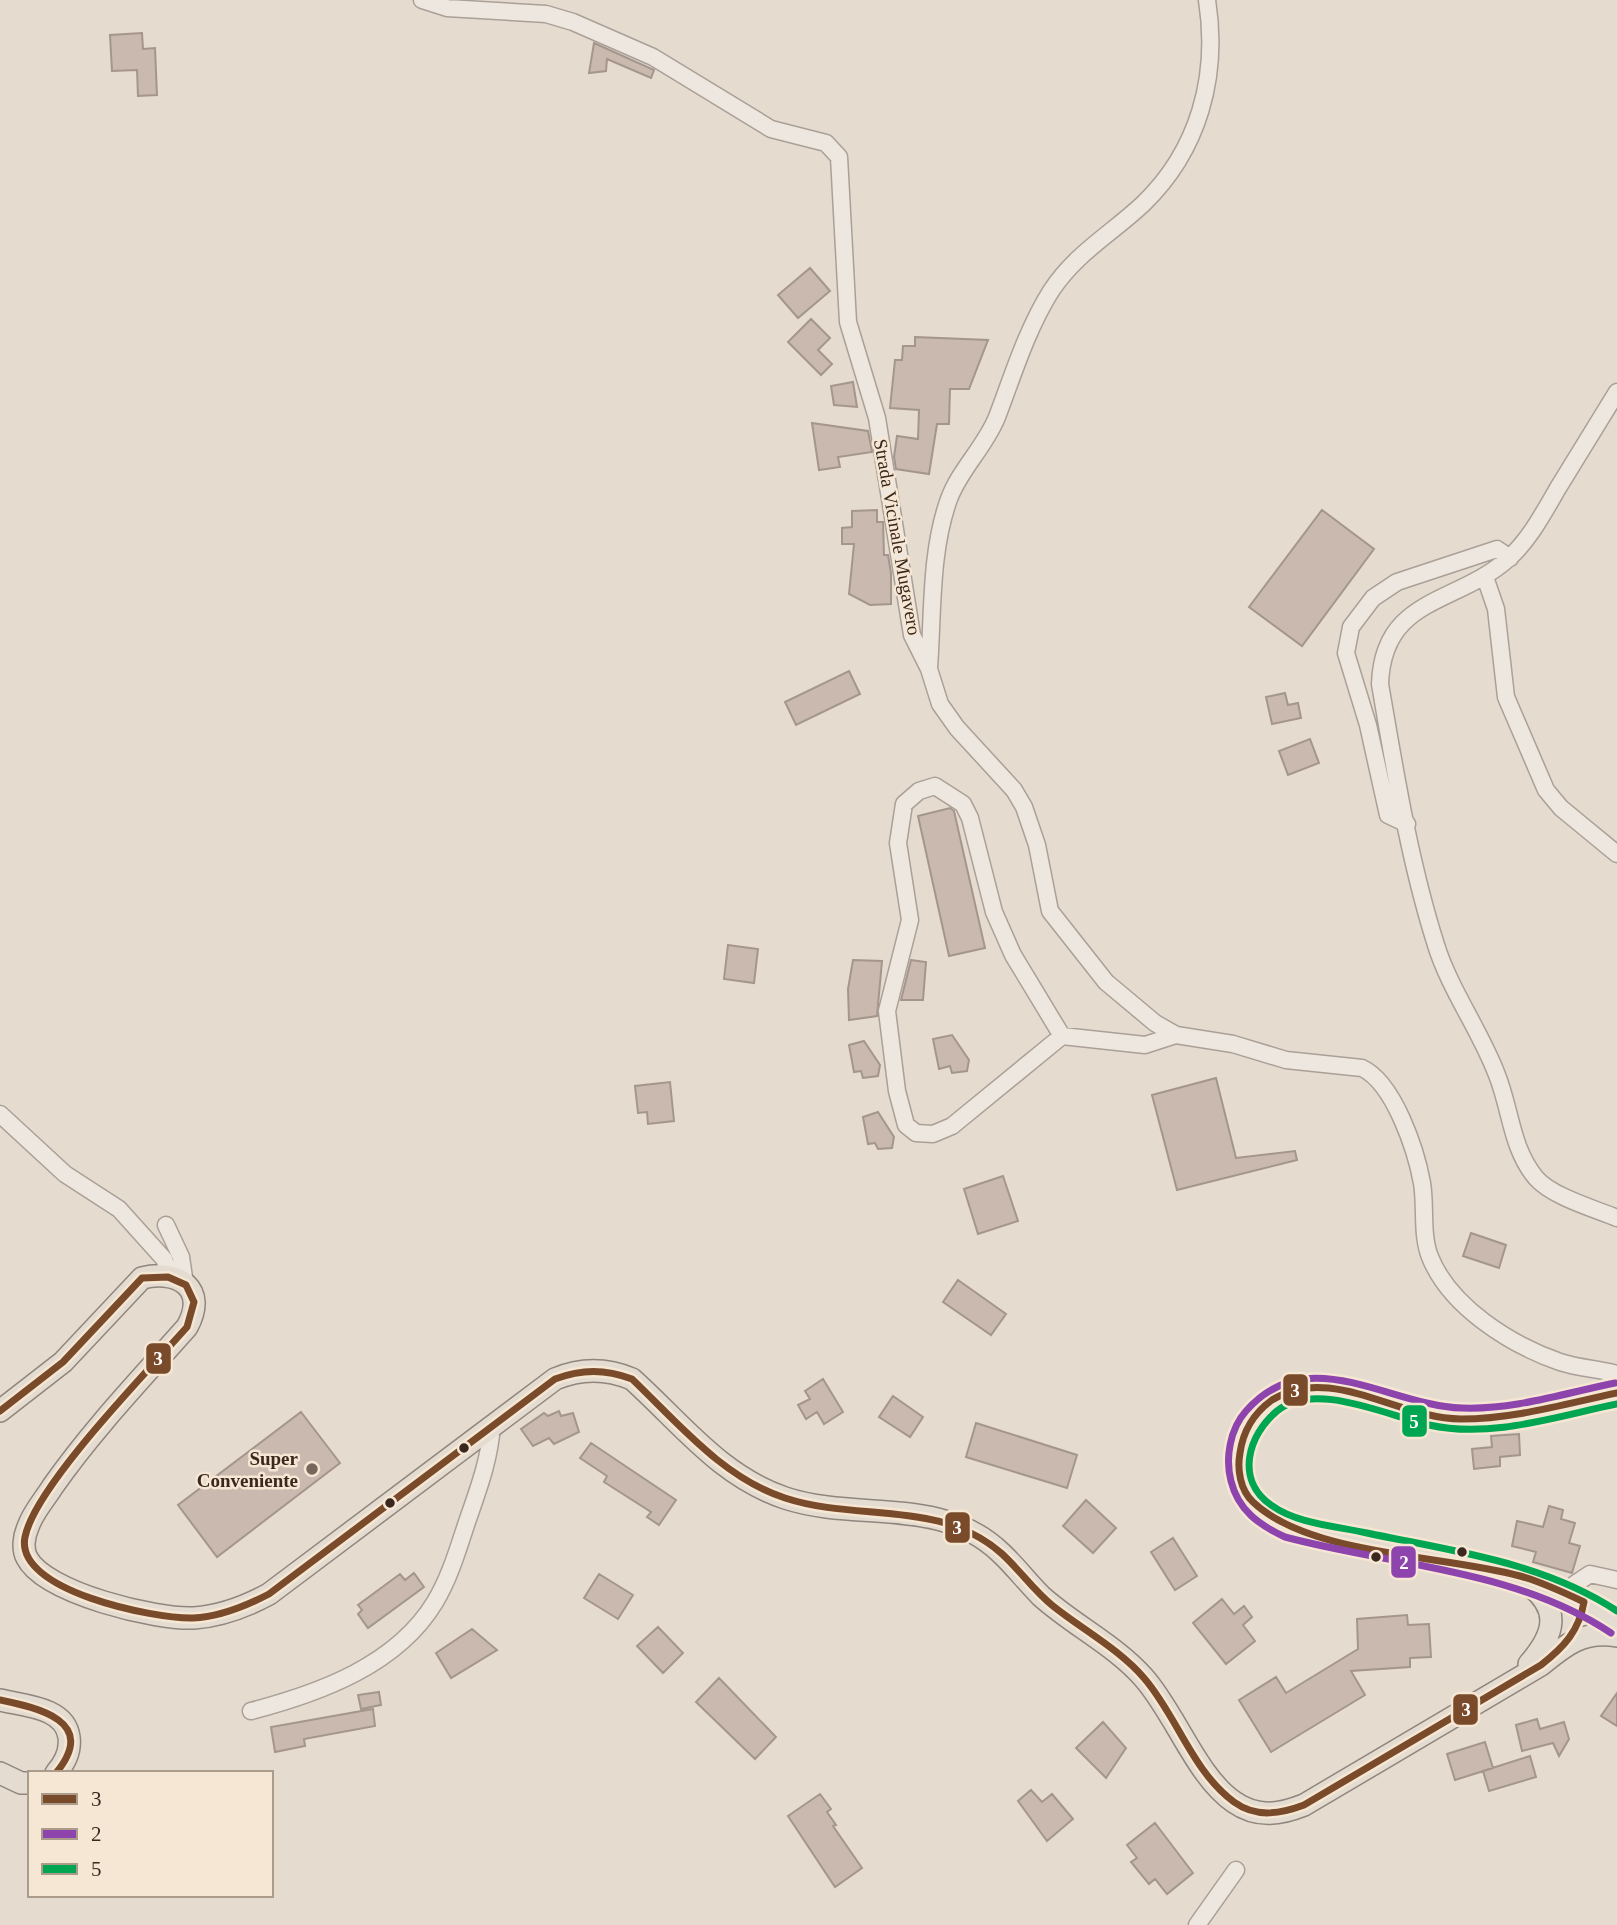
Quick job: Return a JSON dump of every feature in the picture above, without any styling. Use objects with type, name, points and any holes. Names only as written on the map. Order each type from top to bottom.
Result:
[{"type":"main road","points":[[0,1411],[63,1362],[142,1278],[177,1279],[193,1293],[194,1315],[187,1327],[67,1466],[28,1526],[24,1544],[26,1557],[46,1576],[117,1608],[167,1618],[224,1613],[248,1606],[270,1594],[555,1379],[581,1371],[618,1373],[632,1379],[712,1457],[752,1484],[805,1503],[932,1516],[967,1528],[1001,1553],[1041,1596],[1144,1679],[1217,1788],[1235,1803],[1255,1812],[1286,1813],[1304,1805],[1541,1665],[1581,1636],[1617,1636]]},
{"type":"main road","points":[[1617,1393],[1506,1417],[1461,1419],[1430,1417],[1323,1386],[1280,1394],[1249,1422],[1240,1447],[1238,1467],[1247,1495],[1266,1517],[1289,1527],[1344,1541],[1518,1576],[1577,1599],[1617,1624]]},
{"type":"main road","points":[[1518,1576],[1546,1600],[1551,1613],[1548,1638]]},
{"type":"main road","points":[[1515,1678],[1542,1649],[1577,1599]]},
{"type":"main road","points":[[1571,1641],[1578,1630],[1577,1599]]},
{"type":"main road","points":[[0,1700],[53,1714],[64,1721],[68,1732],[68,1753],[57,1771]]},
{"type":"main road","points":[[0,1773],[21,1783],[28,1783]]},
{"type":"street","name":"Strada Vicinale Mugavero","points":[[422,0],[447,8],[546,14],[573,22],[653,57],[771,129],[826,143],[839,157],[848,322],[877,418],[912,635],[929,669],[940,704],[957,728],[1014,790],[1024,807],[1037,845],[1046,898],[1059,925],[1106,982],[1155,1023],[1176,1035],[1233,1044],[1286,1060],[1362,1068],[1371,1072],[1385,1089],[1411,1144],[1422,1183],[1426,1242],[1434,1265],[1450,1287],[1491,1326],[1540,1354],[1562,1363],[1617,1374]]},
{"type":"street","points":[[929,669],[936,566],[949,499],[991,431],[1039,311],[1051,292],[1083,251],[1144,202],[1192,138],[1202,110],[1209,71],[1206,0]]},
{"type":"street","points":[[1617,392],[1530,535],[1510,558],[1485,577],[1407,618],[1394,631],[1381,660],[1380,684],[1407,824],[1436,946],[1507,1098],[1510,1125],[1527,1167],[1539,1181],[1617,1218]]},
{"type":"street","points":[[1407,824],[1388,815],[1368,726],[1346,653],[1351,627],[1373,598],[1397,582],[1497,549],[1510,558]]},
{"type":"street","points":[[1485,577],[1496,609],[1506,698],[1546,790],[1561,808],[1617,854]]},
{"type":"street","points":[[1062,1036],[1013,955],[994,912],[970,818],[963,804],[935,786],[919,791],[904,804],[898,843],[910,920],[887,1011],[897,1091],[906,1125],[916,1133],[933,1134],[952,1126],[1062,1036],[1145,1045],[1176,1035]]},
{"type":"street","points":[[0,1114],[65,1174],[119,1209],[164,1259],[177,1279]]},
{"type":"street","points":[[166,1225],[181,1257],[177,1279]]},
{"type":"street","points":[[251,1711],[297,1699],[359,1670],[386,1655],[422,1621],[436,1602],[455,1558],[490,1450],[492,1424]]},
{"type":"street","points":[[1577,1599],[1575,1584],[1590,1574],[1617,1580]]},
{"type":"street","points":[[1197,1925],[1236,1870]]},
{"type":"building","points":[[142,33],[143,49],[155,48],[157,95],[138,96],[137,70],[112,71],[110,35]]},
{"type":"building","points":[[594,43],[654,70],[651,78],[607,59],[606,71],[589,73]]},
{"type":"building","points":[[810,268],[830,291],[798,318],[778,295]]},
{"type":"building","points":[[811,319],[830,338],[818,350],[832,364],[821,375],[788,342]]},
{"type":"building","points":[[915,337],[988,340],[969,389],[950,389],[949,424],[937,424],[929,474],[896,469],[894,457],[897,436],[918,439],[919,410],[890,408],[895,360],[902,360],[903,346],[915,346]]},
{"type":"building","points":[[853,382],[857,407],[834,405],[831,386]]},
{"type":"building","points":[[812,423],[868,431],[872,452],[838,457],[840,467],[819,470]]},
{"type":"building","points":[[877,510],[877,522],[883,522],[884,555],[888,555],[891,573],[891,604],[870,605],[849,594],[854,544],[842,544],[842,528],[852,527],[852,511]]},
{"type":"building","points":[[1322,510],[1374,549],[1302,646],[1249,607]]},
{"type":"building","points":[[849,671],[860,694],[796,725],[785,702]]},
{"type":"building","points":[[1285,693],[1288,705],[1298,703],[1301,718],[1272,724],[1266,697]]},
{"type":"building","points":[[1310,739],[1319,763],[1288,775],[1279,751]]},
{"type":"building","points":[[950,808],[954,811],[985,948],[949,956],[918,816]]},
{"type":"building","points":[[728,945],[758,949],[754,983],[724,979]]},
{"type":"building","points":[[853,960],[882,961],[877,1016],[849,1020],[848,989]]},
{"type":"building","points":[[911,960],[926,962],[923,1000],[901,1000]]},
{"type":"building","points":[[952,1035],[969,1060],[967,1071],[952,1073],[950,1066],[939,1069],[933,1039]]},
{"type":"building","points":[[864,1041],[880,1065],[878,1076],[863,1078],[861,1071],[854,1072],[849,1045]]},
{"type":"building","points":[[1216,1078],[1236,1158],[1295,1151],[1297,1160],[1177,1190],[1152,1095]]},
{"type":"building","points":[[670,1082],[674,1121],[648,1124],[647,1112],[638,1113],[635,1086]]},
{"type":"building","points":[[878,1112],[894,1137],[892,1148],[878,1149],[875,1143],[868,1144],[863,1117]]},
{"type":"building","points":[[1003,1176],[1018,1221],[978,1234],[964,1189]]},
{"type":"building","points":[[1471,1233],[1506,1245],[1499,1268],[1463,1256]]},
{"type":"building","points":[[958,1280],[1006,1314],[991,1335],[943,1302]]},
{"type":"building","points":[[823,1379],[843,1412],[824,1424],[817,1412],[806,1419],[798,1405],[810,1399],[805,1391]]},
{"type":"building","points":[[893,1396],[923,1417],[910,1437],[879,1417]]},
{"type":"building","points":[[559,1411],[561,1416],[573,1413],[579,1432],[554,1444],[549,1438],[533,1446],[521,1429],[544,1413],[548,1416]]},
{"type":"building","points":[[301,1412],[340,1463],[217,1557],[178,1505]]},
{"type":"building","points":[[976,1423],[1077,1455],[1067,1488],[966,1457]]},
{"type":"building","points":[[1519,1434],[1520,1455],[1500,1457],[1500,1466],[1474,1469],[1472,1449],[1492,1447],[1491,1436]]},
{"type":"building","points":[[591,1443],[676,1500],[659,1525],[647,1517],[651,1512],[604,1482],[607,1476],[580,1458]]},
{"type":"building","points":[[1086,1500],[1116,1528],[1093,1553],[1063,1526]]},
{"type":"building","points":[[1549,1506],[1563,1510],[1561,1519],[1575,1523],[1569,1543],[1580,1546],[1572,1573],[1533,1562],[1536,1552],[1512,1546],[1517,1521],[1543,1527]]},
{"type":"building","points":[[1173,1538],[1197,1576],[1175,1590],[1151,1552]]},
{"type":"building","points":[[414,1573],[424,1587],[368,1628],[358,1614],[362,1610],[358,1605],[400,1574],[405,1580]]},
{"type":"building","points":[[599,1574],[633,1595],[618,1619],[584,1598]]},
{"type":"building","points":[[1222,1599],[1234,1614],[1244,1606],[1252,1617],[1243,1625],[1255,1641],[1226,1664],[1193,1623]]},
{"type":"building","points":[[1407,1615],[1408,1625],[1429,1624],[1431,1657],[1410,1658],[1410,1667],[1351,1671],[1365,1695],[1271,1752],[1239,1700],[1276,1677],[1286,1693],[1358,1649],[1357,1619]]},
{"type":"building","points":[[658,1627],[683,1653],[663,1673],[637,1646]]},
{"type":"building","points":[[472,1629],[497,1650],[451,1678],[436,1653]]},
{"type":"building","points":[[719,1678],[776,1737],[755,1759],[696,1702]]},
{"type":"building","points":[[379,1692],[381,1705],[361,1709],[358,1695]]},
{"type":"building","points":[[1617,1693],[1617,1726],[1601,1716]]},
{"type":"building","points":[[373,1709],[375,1726],[304,1739],[305,1746],[275,1752],[271,1727]]},
{"type":"building","points":[[1537,1719],[1540,1729],[1564,1722],[1569,1739],[1559,1756],[1553,1743],[1522,1751],[1516,1725]]},
{"type":"building","points":[[1103,1722],[1126,1748],[1106,1778],[1076,1748]]},
{"type":"building","points":[[1485,1742],[1493,1768],[1455,1780],[1447,1754]]},
{"type":"building","points":[[1530,1756],[1536,1777],[1489,1791],[1483,1771]]},
{"type":"building","points":[[1031,1790],[1042,1802],[1052,1794],[1073,1819],[1047,1841],[1018,1801]]},
{"type":"building","points":[[820,1794],[831,1809],[827,1812],[836,1825],[833,1826],[862,1868],[835,1887],[788,1816]]},
{"type":"building","points":[[1155,1823],[1193,1873],[1167,1894],[1155,1879],[1149,1884],[1131,1862],[1137,1858],[1127,1845]]},
{"type":"transit line","name":"3","points":[[0,1411],[63,1362],[142,1278],[168,1277],[186,1285],[194,1302],[187,1327],[71,1459],[33,1515],[25,1537],[28,1556],[41,1573],[63,1587],[120,1607],[193,1618],[213,1616],[269,1594],[555,1379],[575,1373],[594,1372],[632,1379],[702,1448],[741,1477],[763,1489],[813,1505],[925,1518],[977,1536],[1001,1553],[1053,1606],[1112,1649],[1144,1678],[1196,1759],[1219,1789],[1242,1807],[1268,1813],[1304,1805],[1541,1665],[1569,1638],[1578,1622],[1584,1602],[1520,1576],[1343,1544],[1278,1520],[1253,1502],[1240,1479],[1241,1445],[1255,1417],[1272,1400],[1294,1390],[1317,1387],[1341,1390],[1437,1417],[1461,1419],[1520,1414],[1617,1393]]},
{"type":"transit line","name":"2","points":[[1611,1633],[1574,1612],[1535,1595],[1494,1582],[1285,1537],[1258,1522],[1244,1508],[1234,1491],[1229,1463],[1230,1444],[1236,1426],[1246,1411],[1270,1390],[1296,1380],[1322,1378],[1350,1382],[1434,1405],[1462,1408],[1520,1404],[1615,1383]]},
{"type":"transit line","name":"5","points":[[1617,1404],[1500,1428],[1452,1429],[1331,1399],[1292,1402],[1277,1411],[1259,1432],[1253,1445],[1249,1471],[1260,1495],[1271,1505],[1293,1516],[1317,1524],[1496,1560],[1559,1581],[1617,1611]]},
{"type":"transit line","name":"3","points":[[0,1700],[46,1713],[67,1729],[71,1741],[67,1755],[57,1771]]},
{"type":"place","name":"Super Conveniente","points":[[312,1469]]}]
